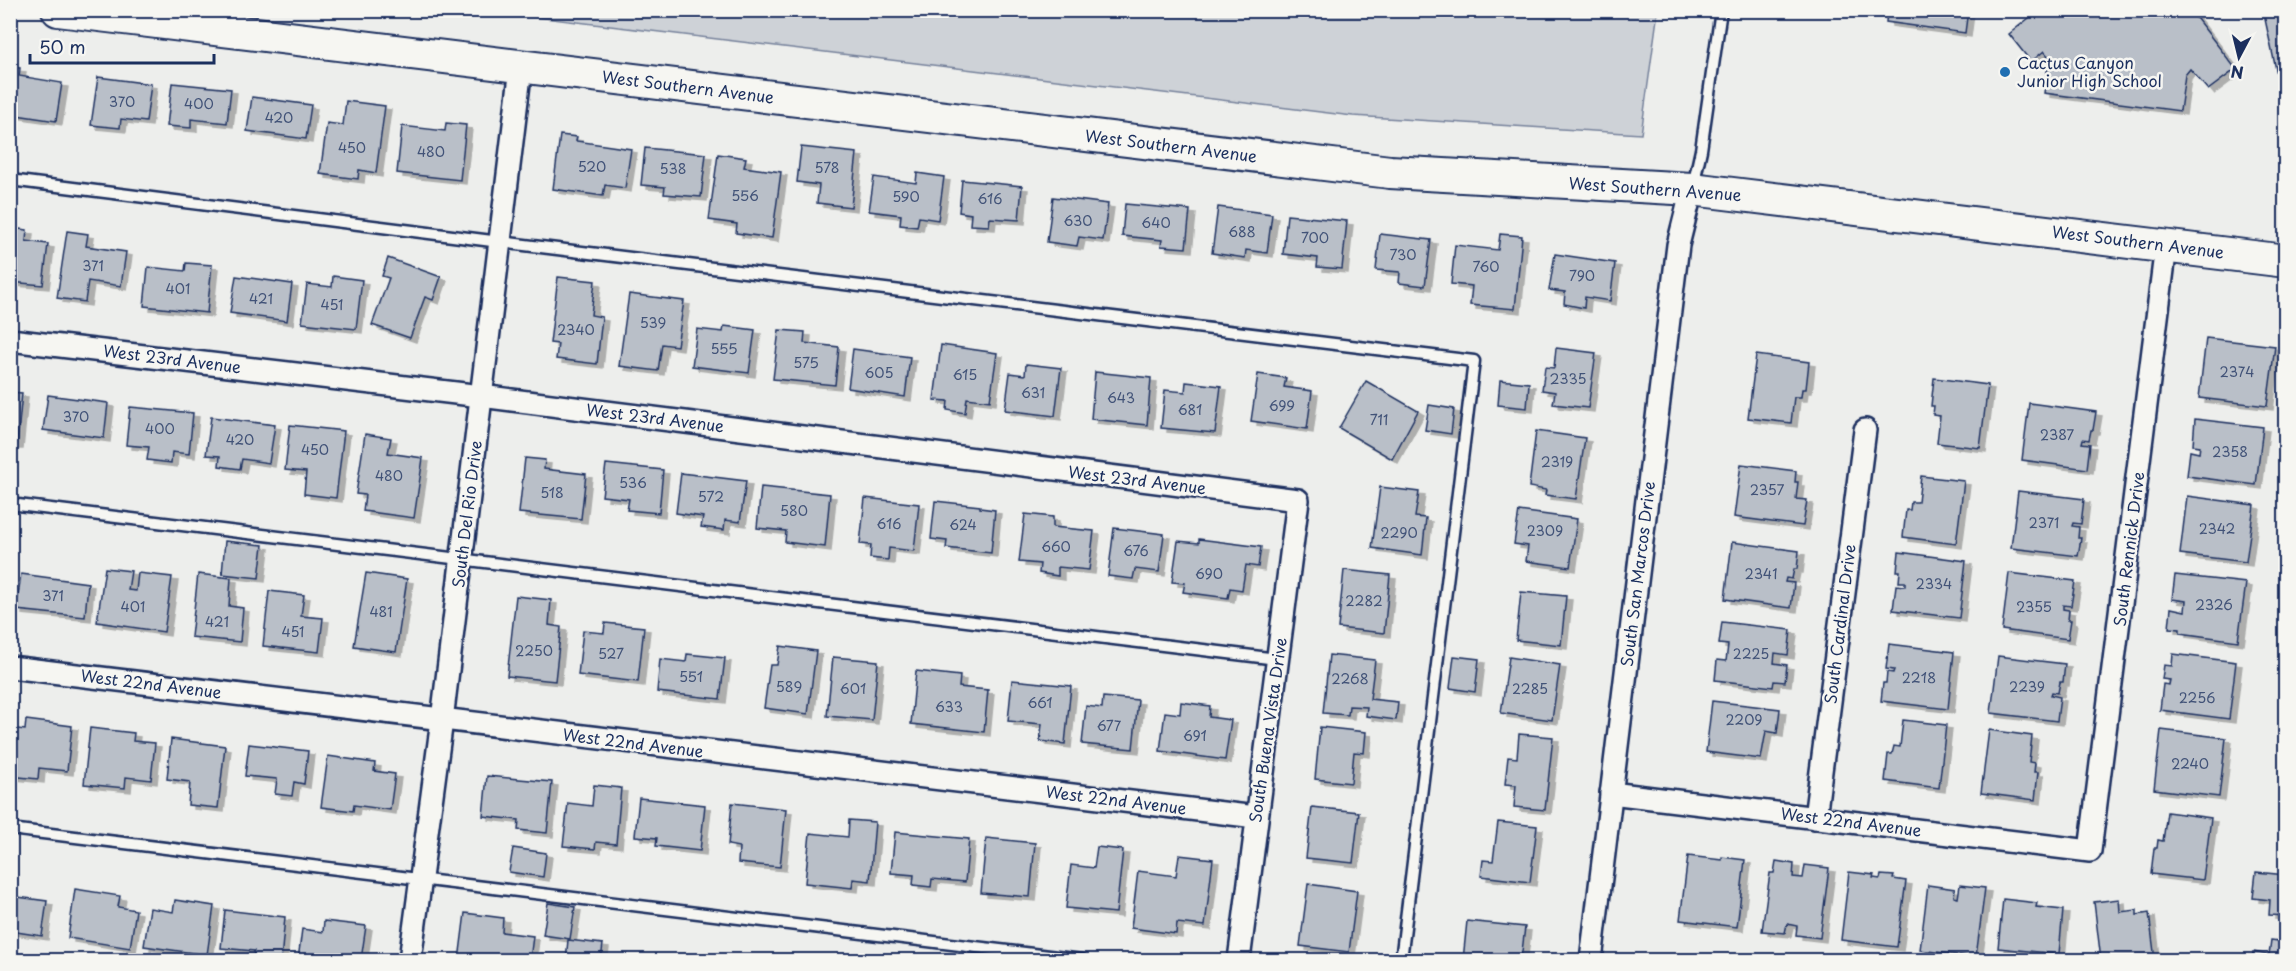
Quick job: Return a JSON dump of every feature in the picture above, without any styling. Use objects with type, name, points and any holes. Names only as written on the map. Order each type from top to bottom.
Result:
[{"type":"main road","name":"West Southern Avenue","points":[[58,10],[1390,172],[1692,189],[2286,261]]},
{"type":"street","name":"South Del Rio Drive","points":[[410,960],[442,720],[521,67]]},
{"type":"street","name":"South San Marcos Drive","points":[[1591,960],[1678,245],[1692,189]]},
{"type":"street","name":"South Rennick Drive","points":[[2090,851],[2166,246]]},
{"type":"street","name":"West 23rd Avenue","points":[[10,340],[481,396],[1298,500]]},
{"type":"street","name":"South Cardinal Drive","points":[[1815,818],[1865,430]]},
{"type":"street","name":"South Buena Vista Drive","points":[[1239,960],[1298,500]]},
{"type":"street","name":"West 22nd Avenue","points":[[10,667],[1256,817]]},
{"type":"street","name":"West 22nd Avenue","points":[[1611,793],[2090,851]]},
{"type":"lane","points":[[1692,189],[1701,150],[1720,10]]},
{"type":"lane","points":[[10,180],[1474,361],[1401,960]]},
{"type":"lane","points":[[10,504],[1277,658]]},
{"type":"lane","points":[[10,829],[1082,960]]},
{"type":"shaded area","points":[[1658,10],[1641,134],[1353,116],[487,11]]},
{"type":"building","points":[[1887,10],[1968,10],[1965,33],[1886,22]]},
{"type":"building","points":[[2039,10],[2190,10],[2236,69],[2208,90],[2190,69],[2185,75],[2180,111],[2044,93],[2049,57],[2044,51],[2031,62],[2009,34]]},
{"type":"building","points":[[2263,10],[2286,10],[2286,86],[2280,88]]},
{"type":"building","points":[[10,67],[20,68],[19,76],[62,83],[56,121],[10,114]]},
{"type":"building","points":[[98,77],[151,84],[146,122],[121,119],[120,128],[91,125]]},
{"type":"building","points":[[172,83],[231,89],[227,123],[191,119],[191,128],[167,126]]},
{"type":"building","points":[[252,97],[311,105],[306,139],[247,131]]},
{"type":"building","points":[[346,101],[385,106],[376,173],[359,170],[358,179],[320,174],[327,123],[343,125]]},
{"type":"building","points":[[446,123],[466,125],[460,180],[397,173],[402,126],[445,131]]},
{"type":"building","points":[[560,135],[577,137],[576,141],[631,149],[625,188],[605,185],[603,196],[553,189]]},
{"type":"building","points":[[801,147],[857,153],[851,207],[817,203],[819,185],[797,182]]},
{"type":"building","points":[[645,148],[706,154],[701,197],[664,194],[665,187],[641,185]]},
{"type":"building","points":[[718,154],[746,158],[744,167],[781,172],[772,238],[736,233],[737,224],[709,220]]},
{"type":"building","points":[[917,173],[944,177],[938,220],[919,217],[917,227],[900,225],[901,215],[869,211],[874,177],[916,183]]},
{"type":"building","points":[[962,180],[1022,186],[1019,220],[990,218],[989,226],[970,225],[971,214],[959,212]]},
{"type":"building","points":[[1053,197],[1108,204],[1103,240],[1079,237],[1077,246],[1047,242]]},
{"type":"building","points":[[1125,204],[1190,210],[1186,248],[1161,246],[1162,240],[1122,236]]},
{"type":"building","points":[[1218,207],[1272,214],[1267,253],[1246,250],[1245,258],[1212,253]]},
{"type":"building","points":[[1287,215],[1347,221],[1342,269],[1317,267],[1318,258],[1283,254]]},
{"type":"building","points":[[10,228],[27,230],[26,241],[48,244],[43,285],[10,282]]},
{"type":"building","points":[[67,231],[88,234],[86,246],[126,252],[121,286],[88,281],[85,302],[57,298]]},
{"type":"building","points":[[1380,234],[1431,240],[1425,286],[1399,283],[1400,272],[1376,270]]},
{"type":"building","points":[[1500,234],[1522,236],[1515,309],[1470,305],[1472,286],[1451,284],[1455,245],[1498,250]]},
{"type":"building","points":[[1555,254],[1615,263],[1610,301],[1585,297],[1584,308],[1564,304],[1565,292],[1549,290]]},
{"type":"building","points":[[388,258],[441,277],[433,300],[425,297],[410,338],[372,325],[389,278],[382,276]]},
{"type":"building","points":[[186,263],[212,265],[207,313],[144,306],[148,267],[185,271]]},
{"type":"building","points":[[236,276],[292,284],[287,321],[230,313]]},
{"type":"building","points":[[333,276],[362,280],[356,329],[302,323],[307,284],[332,287]]},
{"type":"building","points":[[558,277],[595,281],[591,315],[602,317],[597,364],[556,359],[558,344],[550,343]]},
{"type":"building","points":[[629,294],[684,301],[677,346],[662,344],[658,371],[619,366]]},
{"type":"building","points":[[724,326],[755,330],[749,373],[692,366],[697,329],[723,332]]},
{"type":"building","points":[[779,330],[805,332],[804,343],[839,347],[835,385],[773,379]]},
{"type":"building","points":[[2206,338],[2275,346],[2267,406],[2199,398]]},
{"type":"building","points":[[941,345],[997,353],[990,401],[967,398],[965,413],[947,410],[948,401],[934,400]]},
{"type":"building","points":[[1556,348],[1596,353],[1588,408],[1553,404],[1555,392],[1542,390],[1545,367],[1554,368]]},
{"type":"building","points":[[853,349],[910,357],[905,397],[848,388]]},
{"type":"building","points":[[1756,355],[1809,362],[1806,389],[1802,389],[1801,397],[1794,397],[1791,423],[1748,418]]},
{"type":"building","points":[[1026,364],[1061,368],[1055,416],[1005,410],[1010,373],[1025,375]]},
{"type":"building","points":[[1095,372],[1151,378],[1147,425],[1091,419]]},
{"type":"building","points":[[1258,374],[1286,378],[1284,387],[1312,391],[1307,429],[1251,421]]},
{"type":"building","points":[[1934,378],[1988,385],[1980,448],[1937,443],[1940,416],[1933,415],[1934,406],[1931,406]]},
{"type":"building","points":[[1500,380],[1529,383],[1527,408],[1498,405]]},
{"type":"building","points":[[1366,381],[1418,411],[1392,459],[1339,428]]},
{"type":"building","points":[[1186,382],[1221,386],[1215,433],[1161,428],[1165,390],[1185,392]]},
{"type":"building","points":[[10,392],[22,393],[17,445],[10,445]]},
{"type":"building","points":[[48,395],[108,403],[104,438],[43,430]]},
{"type":"building","points":[[2029,403],[2096,412],[2089,440],[2083,439],[2082,443],[2090,444],[2087,469],[2022,460]]},
{"type":"building","points":[[1429,405],[1454,409],[1451,434],[1425,430]]},
{"type":"building","points":[[130,407],[193,413],[189,454],[172,452],[171,463],[147,460],[149,447],[126,445]]},
{"type":"building","points":[[211,417],[275,425],[269,463],[242,459],[240,469],[219,466],[220,456],[206,455]]},
{"type":"building","points":[[2195,419],[2263,427],[2256,485],[2187,476],[2190,451],[2199,453],[2200,446],[2193,445]]},
{"type":"building","points":[[290,425],[344,431],[336,498],[304,494],[306,472],[285,470]]},
{"type":"building","points":[[1536,431],[1585,438],[1576,499],[1545,495],[1546,490],[1529,487]]},
{"type":"building","points":[[365,434],[391,438],[388,453],[423,458],[414,518],[363,511],[365,495],[356,494]]},
{"type":"building","points":[[525,458],[545,460],[544,469],[586,474],[581,519],[519,513]]},
{"type":"building","points":[[606,464],[663,470],[659,513],[627,510],[629,499],[602,496]]},
{"type":"building","points":[[1741,464],[1796,471],[1795,482],[1798,482],[1796,499],[1807,500],[1803,526],[1734,517]]},
{"type":"building","points":[[681,473],[746,481],[740,522],[725,520],[724,530],[701,527],[703,517],[676,513]]},
{"type":"building","points":[[1921,476],[1964,481],[1956,544],[1903,537],[1906,510],[1910,510],[1911,502],[1918,502]]},
{"type":"building","points":[[761,487],[830,494],[825,547],[785,542],[786,531],[757,528]]},
{"type":"building","points":[[1380,487],[1419,492],[1415,517],[1426,518],[1422,555],[1372,548]]},
{"type":"building","points":[[2018,491],[2084,499],[2081,524],[2073,523],[2072,526],[2079,527],[2078,538],[2081,538],[2078,556],[2011,548]]},
{"type":"building","points":[[2187,496],[2254,505],[2246,562],[2180,554]]},
{"type":"building","points":[[865,498],[919,504],[914,551],[889,548],[888,560],[870,558],[871,545],[860,544]]},
{"type":"building","points":[[935,501],[995,510],[991,553],[946,548],[947,541],[931,539]]},
{"type":"building","points":[[1519,511],[1577,519],[1570,567],[1526,561],[1528,546],[1514,544]]},
{"type":"building","points":[[1025,514],[1053,517],[1053,527],[1094,531],[1089,570],[1058,567],[1058,576],[1039,573],[1040,564],[1019,562]]},
{"type":"building","points":[[1114,528],[1164,534],[1159,572],[1135,569],[1133,579],[1108,576]]},
{"type":"building","points":[[1199,539],[1261,547],[1258,567],[1246,565],[1242,590],[1230,588],[1228,598],[1183,592],[1185,583],[1172,582],[1178,541],[1199,543]]},
{"type":"building","points":[[225,541],[263,545],[259,578],[222,574]]},
{"type":"building","points":[[1732,542],[1799,551],[1797,569],[1794,569],[1792,579],[1786,578],[1785,582],[1794,583],[1791,608],[1725,599]]},
{"type":"building","points":[[1899,552],[1966,561],[1959,618],[1893,610],[1896,585],[1905,586],[1905,582],[1899,582],[1900,571],[1897,571]]},
{"type":"building","points":[[105,568],[131,571],[128,590],[136,591],[138,573],[172,577],[164,632],[97,622]]},
{"type":"building","points":[[1344,570],[1390,575],[1384,633],[1338,628]]},
{"type":"building","points":[[366,573],[407,579],[396,652],[354,646]]},
{"type":"building","points":[[2009,573],[2075,581],[2071,606],[2063,605],[2063,609],[2069,610],[2068,620],[2071,620],[2068,639],[2002,630]]},
{"type":"building","points":[[21,574],[88,583],[85,617],[16,610]]},
{"type":"building","points":[[198,574],[231,578],[229,606],[243,608],[240,642],[191,637]]},
{"type":"building","points":[[2175,575],[2246,583],[2238,641],[2180,633],[2180,629],[2169,628],[2171,608],[2185,611],[2186,601],[2172,599]]},
{"type":"building","points":[[269,591],[304,595],[301,616],[323,618],[319,652],[263,646]]},
{"type":"building","points":[[1521,592],[1566,596],[1561,645],[1516,640]]},
{"type":"building","points":[[516,596],[551,600],[549,625],[561,627],[555,681],[507,676]]},
{"type":"building","points":[[1722,622],[1791,630],[1788,655],[1775,653],[1774,663],[1787,665],[1785,682],[1774,681],[1773,687],[1715,680],[1717,660],[1726,661],[1728,645],[1719,644]]},
{"type":"building","points":[[605,623],[644,627],[638,682],[578,675],[583,631],[604,633]]},
{"type":"building","points":[[1889,644],[1954,652],[1948,709],[1881,701],[1887,672],[1893,673],[1894,670],[1886,669]]},
{"type":"building","points":[[780,646],[816,651],[808,714],[764,708],[770,665],[777,665]]},
{"type":"building","points":[[687,654],[725,658],[720,699],[657,692],[660,659],[686,662]]},
{"type":"building","points":[[2173,654],[2236,662],[2229,719],[2160,710],[2163,684],[2169,685],[2170,680],[2162,679],[2164,665],[2172,666]]},
{"type":"building","points":[[1329,655],[1375,660],[1370,699],[1398,702],[1396,720],[1366,716],[1367,707],[1349,706],[1348,715],[1323,713]]},
{"type":"building","points":[[1454,656],[1479,659],[1475,692],[1450,688]]},
{"type":"building","points":[[1998,656],[2065,664],[2063,682],[2060,682],[2058,693],[2052,692],[2051,695],[2060,697],[2057,721],[1991,713]]},
{"type":"building","points":[[833,657],[878,661],[872,720],[827,716]]},
{"type":"building","points":[[1509,657],[1560,665],[1552,720],[1501,713]]},
{"type":"building","points":[[916,671],[960,676],[959,687],[988,690],[984,732],[911,724]]},
{"type":"building","points":[[1012,680],[1071,686],[1065,744],[1040,741],[1042,724],[1008,721]]},
{"type":"building","points":[[1103,697],[1138,700],[1133,749],[1082,744],[1086,706],[1102,708]]},
{"type":"building","points":[[1712,701],[1780,709],[1777,733],[1766,731],[1761,759],[1706,752]]},
{"type":"building","points":[[1181,702],[1210,706],[1209,717],[1231,720],[1225,760],[1160,751],[1165,712],[1180,714]]},
{"type":"building","points":[[26,720],[72,726],[67,771],[39,768],[38,779],[10,776],[10,728],[25,730]]},
{"type":"building","points":[[1903,720],[1946,725],[1939,788],[1885,781],[1888,754],[1892,754],[1894,746],[1900,747]]},
{"type":"building","points":[[1320,727],[1366,732],[1364,753],[1354,752],[1351,783],[1315,779]]},
{"type":"building","points":[[90,728],[134,733],[133,741],[155,743],[151,780],[126,777],[125,788],[84,784]]},
{"type":"building","points":[[1989,730],[2032,736],[2029,762],[2035,763],[2034,772],[2038,772],[2035,800],[1981,793]]},
{"type":"building","points":[[2161,730],[2226,738],[2219,797],[2154,789]]},
{"type":"building","points":[[1519,734],[1553,737],[1545,810],[1514,807],[1516,785],[1505,784],[1508,757],[1517,758]]},
{"type":"building","points":[[171,739],[225,746],[218,808],[188,805],[190,782],[167,779]]},
{"type":"building","points":[[249,744],[308,751],[304,784],[294,782],[292,796],[275,794],[277,779],[245,776]]},
{"type":"building","points":[[328,756],[375,763],[374,771],[395,774],[390,810],[354,805],[353,811],[321,807]]},
{"type":"building","points":[[487,776],[552,782],[547,833],[518,830],[519,820],[483,816]]},
{"type":"building","points":[[594,785],[621,788],[616,844],[596,842],[595,849],[563,846],[568,803],[592,806]]},
{"type":"building","points":[[639,798],[705,805],[700,851],[656,846],[657,838],[635,836]]},
{"type":"building","points":[[732,803],[786,809],[780,867],[738,863],[739,847],[728,845]]},
{"type":"building","points":[[1312,807],[1359,812],[1353,863],[1306,858]]},
{"type":"building","points":[[2167,812],[2211,818],[2203,880],[2151,874],[2154,848],[2157,848],[2158,840],[2163,841]]},
{"type":"building","points":[[849,820],[875,822],[870,881],[853,879],[852,888],[805,883],[810,833],[848,837]]},
{"type":"building","points":[[1498,822],[1537,826],[1530,882],[1481,876],[1483,860],[1493,861]]},
{"type":"building","points":[[895,832],[969,839],[965,882],[932,879],[931,887],[913,885],[914,875],[891,873]]},
{"type":"building","points":[[986,838],[1035,843],[1030,897],[981,893]]},
{"type":"building","points":[[1097,847],[1123,850],[1116,913],[1066,908],[1071,865],[1094,868]]},
{"type":"building","points":[[513,848],[546,853],[543,877],[509,872]]},
{"type":"building","points":[[1179,855],[1213,859],[1205,926],[1177,923],[1176,934],[1131,928],[1138,871],[1176,876]]},
{"type":"building","points":[[1688,856],[1745,860],[1737,927],[1680,920]]},
{"type":"building","points":[[1776,861],[1794,864],[1793,877],[1803,878],[1805,865],[1829,868],[1820,938],[1796,935],[1797,926],[1787,924],[1785,933],[1762,931],[1770,873],[1774,873]]},
{"type":"building","points":[[1849,872],[1874,875],[1873,878],[1880,879],[1881,875],[1894,876],[1893,879],[1906,881],[1897,947],[1841,940]]},
{"type":"building","points":[[2256,872],[2286,875],[2286,916],[2269,915],[2270,900],[2253,898]]},
{"type":"building","points":[[1308,884],[1357,891],[1349,952],[1300,946]]},
{"type":"building","points":[[1928,885],[1955,889],[1954,897],[1958,898],[1960,885],[1985,888],[1976,957],[1920,950]]},
{"type":"building","points":[[75,889],[120,896],[118,907],[136,910],[130,948],[68,938]]},
{"type":"building","points":[[10,896],[47,901],[42,936],[10,931]]},
{"type":"building","points":[[2003,899],[2037,903],[2036,907],[2063,910],[2059,954],[1998,948]]},
{"type":"building","points":[[2119,899],[2120,912],[2137,910],[2137,915],[2149,913],[2155,960],[2101,960],[2094,902]]},
{"type":"building","points":[[175,900],[214,906],[207,955],[144,946],[150,908],[173,912]]},
{"type":"building","points":[[548,903],[575,907],[570,939],[543,935]]},
{"type":"building","points":[[225,910],[285,917],[281,960],[253,960],[254,951],[221,948]]},
{"type":"building","points":[[465,913],[503,918],[502,932],[533,936],[530,960],[459,960]]},
{"type":"building","points":[[324,921],[366,926],[361,960],[298,960],[302,929],[323,932]]},
{"type":"building","points":[[1467,921],[1525,927],[1521,960],[1463,960]]},
{"type":"building","points":[[568,940],[603,944],[601,960],[566,960]]},
{"type":"building","points":[[2271,940],[2286,942],[2286,960],[2252,960],[2253,952],[2269,955]]},
{"type":"building","points":[[545,957],[566,960],[545,960]]},
{"type":"place","name":"Cactus Canyon Junior High School","points":[[2005,72]]}]
